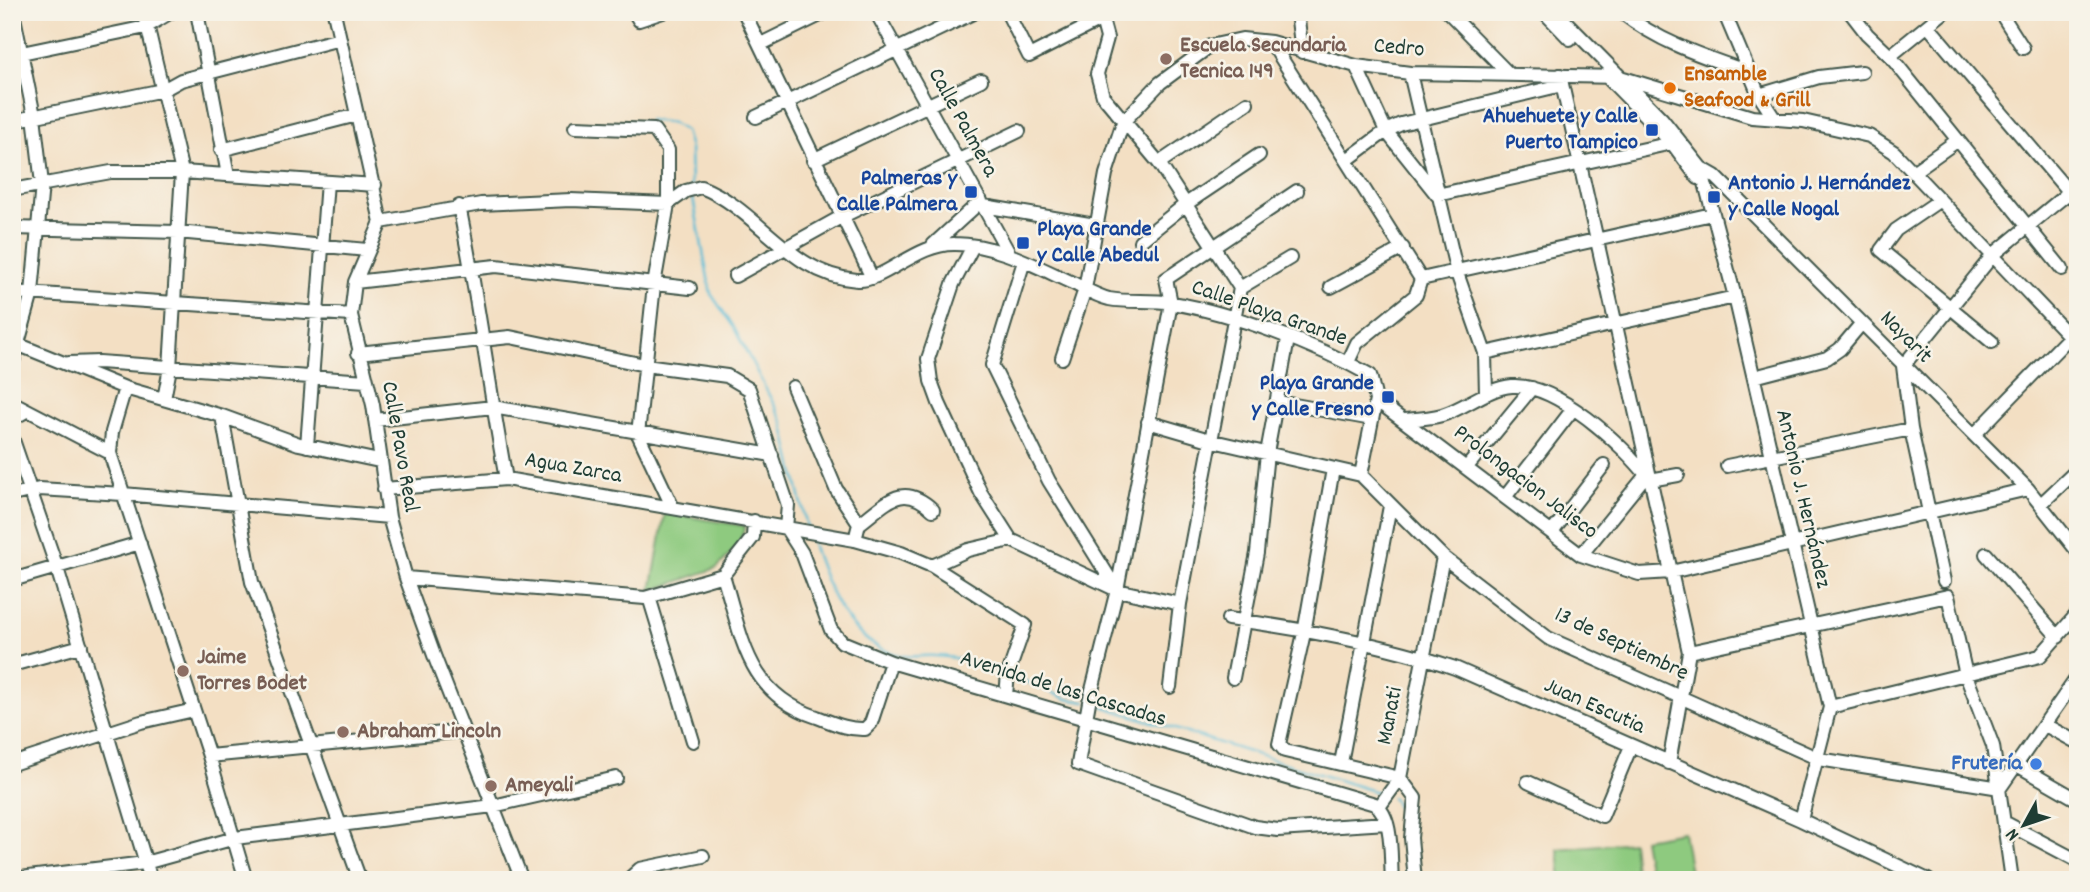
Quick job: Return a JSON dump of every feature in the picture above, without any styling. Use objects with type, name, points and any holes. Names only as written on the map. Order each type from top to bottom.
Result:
[{"type":"street","points":[[12,365],[15,344],[32,293],[42,184],[34,116],[17,55],[13,12]]},
{"type":"street","points":[[144,12],[182,172],[170,368],[164,398]]},
{"type":"street","points":[[17,55],[146,27],[171,12]]},
{"type":"street","points":[[197,12],[210,73],[221,150],[228,175]]},
{"type":"street","points":[[334,12],[382,222],[458,206],[571,200],[668,204],[687,191],[701,187],[737,208],[786,250],[818,271],[859,281],[872,278],[744,12]]},
{"type":"street","points":[[634,12],[639,20],[663,12]]},
{"type":"street","points":[[761,44],[826,12]]},
{"type":"street","name":"Calle Palmera","points":[[876,12],[1010,255]]},
{"type":"street","points":[[756,117],[975,12]]},
{"type":"street","points":[[1007,12],[1030,56],[1101,16],[1107,38],[1097,74],[1103,96],[1159,163],[1240,288],[1180,604],[1170,687]]},
{"type":"street","points":[[1297,12],[1302,52]]},
{"type":"street","points":[[1544,12],[1662,119],[1697,169]]},
{"type":"street","points":[[1621,12],[1639,27],[1682,50],[1751,73]]},
{"type":"street","points":[[1724,12],[1759,95],[1774,118]]},
{"type":"street","points":[[1850,12],[1890,57],[2062,269]]},
{"type":"street","points":[[1890,57],[1944,12]]},
{"type":"street","points":[[2000,12],[2023,48]]},
{"type":"street","points":[[1452,14],[1509,74]]},
{"type":"street","points":[[1563,14],[1613,77],[1697,169]]},
{"type":"street","points":[[1928,26],[2073,189],[2078,204]]},
{"type":"street","points":[[12,121],[163,90],[181,80],[340,39]]},
{"type":"street","name":"Cedro","points":[[1062,358],[1085,289],[1095,225],[1109,164],[1123,122],[1160,83],[1210,46],[1242,39],[1271,42],[1356,66],[1410,73],[1509,74],[1561,80],[1613,77]]},
{"type":"street","points":[[1271,42],[1284,67],[1347,160],[1421,279],[1416,295],[1357,344],[1348,362]]},
{"type":"street","points":[[1356,66],[1386,131],[1437,195]]},
{"type":"street","points":[[1759,95],[1819,76],[1862,72]]},
{"type":"street","points":[[1410,73],[1457,273],[1485,353],[1486,394]]},
{"type":"street","points":[[1613,77],[1732,112],[1803,121],[1868,136],[1894,152],[2075,337],[1975,434]]},
{"type":"street","points":[[813,160],[981,80]]},
{"type":"street","points":[[1347,160],[1386,131],[1420,118],[1561,80],[1689,652],[1669,763]]},
{"type":"street","points":[[1159,163],[1247,103]]},
{"type":"street","points":[[221,150],[357,115]]},
{"type":"street","points":[[575,127],[654,130],[668,150],[668,204],[654,285],[638,434],[673,508]]},
{"type":"street","points":[[735,276],[841,217],[1019,131]]},
{"type":"street","points":[[1913,172],[1958,140]]},
{"type":"street","points":[[1437,195],[1672,143]]},
{"type":"street","points":[[1140,241],[1186,204],[1259,155]]},
{"type":"street","name":"Antonio J. Hernández","points":[[1697,169],[1735,297],[1830,707],[1819,759],[1801,820]]},
{"type":"street","name":"Nayarit","points":[[1697,169],[1715,176],[1903,366],[1975,434],[2028,489],[2078,552]]},
{"type":"street","points":[[12,190],[111,173],[182,172],[375,185]]},
{"type":"street","points":[[307,446],[327,182]]},
{"type":"street","points":[[1944,581],[1911,429],[1903,366],[1993,255],[2073,189]]},
{"type":"street","points":[[1297,191],[1166,279],[1171,303],[1117,590],[1078,764],[1243,823],[1279,830],[1387,823]]},
{"type":"street","points":[[1940,200],[1896,230],[1881,250],[1992,341]]},
{"type":"street","points":[[983,204],[1095,225]]},
{"type":"street","name":"Calle Playa Grande","points":[[872,278],[933,245],[983,204]]},
{"type":"street","points":[[458,206],[472,271],[506,479]]},
{"type":"street","points":[[1421,279],[1597,242],[1712,214]]},
{"type":"street","name":"Calle Pavo Real","points":[[382,222],[367,250],[355,282],[351,315],[375,421],[389,517],[406,578],[522,880]]},
{"type":"street","points":[[14,231],[36,228],[178,232],[367,250]]},
{"type":"street","name":"Calle Playa Grande","points":[[933,245],[973,246],[1010,255],[1108,299],[1171,303],[1233,318],[1348,362],[1370,375],[1376,400]]},
{"type":"street","points":[[973,246],[938,323],[928,359],[930,381],[976,482],[1011,540],[1117,590],[1180,604]]},
{"type":"street","points":[[1331,287],[1403,248]]},
{"type":"street","points":[[1240,288],[1290,258]]},
{"type":"street","points":[[1024,261],[992,365],[1049,481],[1117,590]]},
{"type":"street","points":[[355,282],[514,267],[690,288]]},
{"type":"street","points":[[12,292],[317,315],[351,315]]},
{"type":"street","points":[[1485,353],[1735,297]]},
{"type":"street","points":[[1754,377],[1828,358],[1840,349],[1861,324]]},
{"type":"street","points":[[358,353],[509,337],[645,365],[727,376],[749,389],[788,506],[790,530],[855,540],[901,553],[932,566],[1025,625],[1008,674],[1006,695]]},
{"type":"street","points":[[1233,678],[1245,621],[1267,453],[1288,339]]},
{"type":"street","points":[[15,344],[125,388],[222,416],[307,446],[379,461]]},
{"type":"street","points":[[62,363],[99,362],[366,381]]},
{"type":"street","points":[[1405,420],[1443,415],[1486,394],[1512,386],[1532,388],[1601,426],[1648,478]]},
{"type":"street","points":[[793,387],[836,489],[859,524]]},
{"type":"street","points":[[125,388],[112,432],[110,453],[209,756],[246,880]]},
{"type":"street","points":[[1467,467],[1532,388]]},
{"type":"street","points":[[1148,422],[1213,441],[1361,475],[1376,400]]},
{"type":"street","name":"Prolongacion Jalisco","points":[[1376,400],[1553,531],[1581,555],[1639,574],[1671,572],[2028,489]]},
{"type":"street","points":[[12,402],[110,453]]},
{"type":"street","points":[[1278,402],[1372,419]]},
{"type":"street","points":[[375,421],[493,407],[772,455]]},
{"type":"street","points":[[1506,496],[1573,409]]},
{"type":"street","points":[[12,419],[26,411]]},
{"type":"street","points":[[222,416],[252,582],[360,880]]},
{"type":"street","points":[[1727,466],[1911,429]]},
{"type":"street","points":[[12,437],[57,568],[151,880]]},
{"type":"street","points":[[1553,531],[1604,465]]},
{"type":"street","points":[[1333,469],[1304,633],[1279,744],[1285,751],[1399,778],[1379,807],[1387,823],[1392,880]]},
{"type":"street","points":[[2041,504],[2078,469]]},
{"type":"street","name":"13 de Septiembre","points":[[1361,475],[1443,557],[1548,638],[1819,759],[2000,788]]},
{"type":"street","points":[[1581,555],[1648,478],[1678,475]]},
{"type":"street","name":"Agua Zarca","points":[[384,489],[506,479],[754,521],[790,530]]},
{"type":"street","points":[[12,495],[31,490],[123,494],[389,517]]},
{"type":"street","points":[[855,540],[859,524],[886,504],[906,494],[918,495],[933,510]]},
{"type":"street","points":[[1341,763],[1390,506]]},
{"type":"street","points":[[406,578],[649,597],[723,575],[753,537],[754,521]]},
{"type":"street","name":"Avenida de las Cascadas","points":[[790,530],[802,553],[831,630],[842,642],[891,662],[1379,807]]},
{"type":"street","points":[[932,566],[968,550],[1011,540]]},
{"type":"street","points":[[12,580],[140,543]]},
{"type":"street","points":[[1986,554],[2058,637]]},
{"type":"street","name":"Manati","points":[[1415,880],[1411,838],[1415,798],[1399,778],[1443,557]]},
{"type":"street","points":[[723,575],[752,667],[767,688],[791,707],[854,730],[865,729],[871,723],[891,662]]},
{"type":"street","points":[[1689,652],[1948,596],[1966,675],[1993,746],[2012,880]]},
{"type":"street","points":[[649,597],[693,741]]},
{"type":"street","points":[[1830,707],[2040,656],[2078,613]]},
{"type":"street","name":"Juan Escutia","points":[[1228,619],[1363,644],[1455,668],[1801,820],[1928,880]]},
{"type":"street","points":[[12,666],[81,646]]},
{"type":"street","points":[[2000,788],[2076,682]]},
{"type":"street","points":[[12,764],[106,736],[141,722],[194,710]]},
{"type":"street","points":[[2045,724],[2078,743]]},
{"type":"street","points":[[209,756],[464,731]]},
{"type":"street","points":[[1528,782],[1599,816],[1605,814],[1631,747]]},
{"type":"street","points":[[2017,765],[2078,800]]},
{"type":"street","points":[[12,879],[145,863],[235,838],[494,806],[615,778]]},
{"type":"street","points":[[2004,821],[2078,861]]},
{"type":"street","points":[[628,880],[640,869],[703,856]]},
{"type":"green space","points":[[665,513],[745,526],[739,545],[717,568],[651,591]]},
{"type":"green space","points":[[1683,832],[1691,878],[1650,880],[1643,839]]},
{"type":"green space","points":[[1632,842],[1636,880],[1561,880],[1558,849]]},
{"type":"waterway","points":[[649,120],[672,123],[685,131],[690,148],[691,187]]},
{"type":"waterway","points":[[692,193],[711,294],[733,326],[783,422],[807,527]]},
{"type":"waterway","points":[[810,537],[822,573],[840,609],[865,638],[881,649],[899,655],[954,658],[1004,673]]},
{"type":"waterway","points":[[1013,676],[1067,699],[1086,702]]},
{"type":"waterway","points":[[1092,703],[1383,794]]},
{"type":"waterway","points":[[1392,798],[1404,826],[1407,880]]},
{"type":"place","name":"Escuela Secundaria Tecnica 149","points":[[1166,59]]},
{"type":"place","name":"Ensamble Seafood & Grill","points":[[1670,88]]},
{"type":"place","name":"Ahuehuete y Calle Puerto Tampico","points":[[1652,130]]},
{"type":"place","name":"Palmeras y Calle Palmera","points":[[971,192]]},
{"type":"place","name":"Antonio J. Hernández y Calle Nogal","points":[[1714,197]]},
{"type":"place","name":"Playa Grande y Calle Abedul","points":[[1023,243]]},
{"type":"place","name":"Playa Grande y Calle Fresno","points":[[1388,397]]},
{"type":"place","name":"Jaime Torres Bodet","points":[[183,671]]},
{"type":"place","name":"Abraham Lincoln","points":[[343,732]]},
{"type":"place","name":"Frutería","points":[[2036,764]]},
{"type":"place","name":"Ameyali","points":[[491,786]]}]
